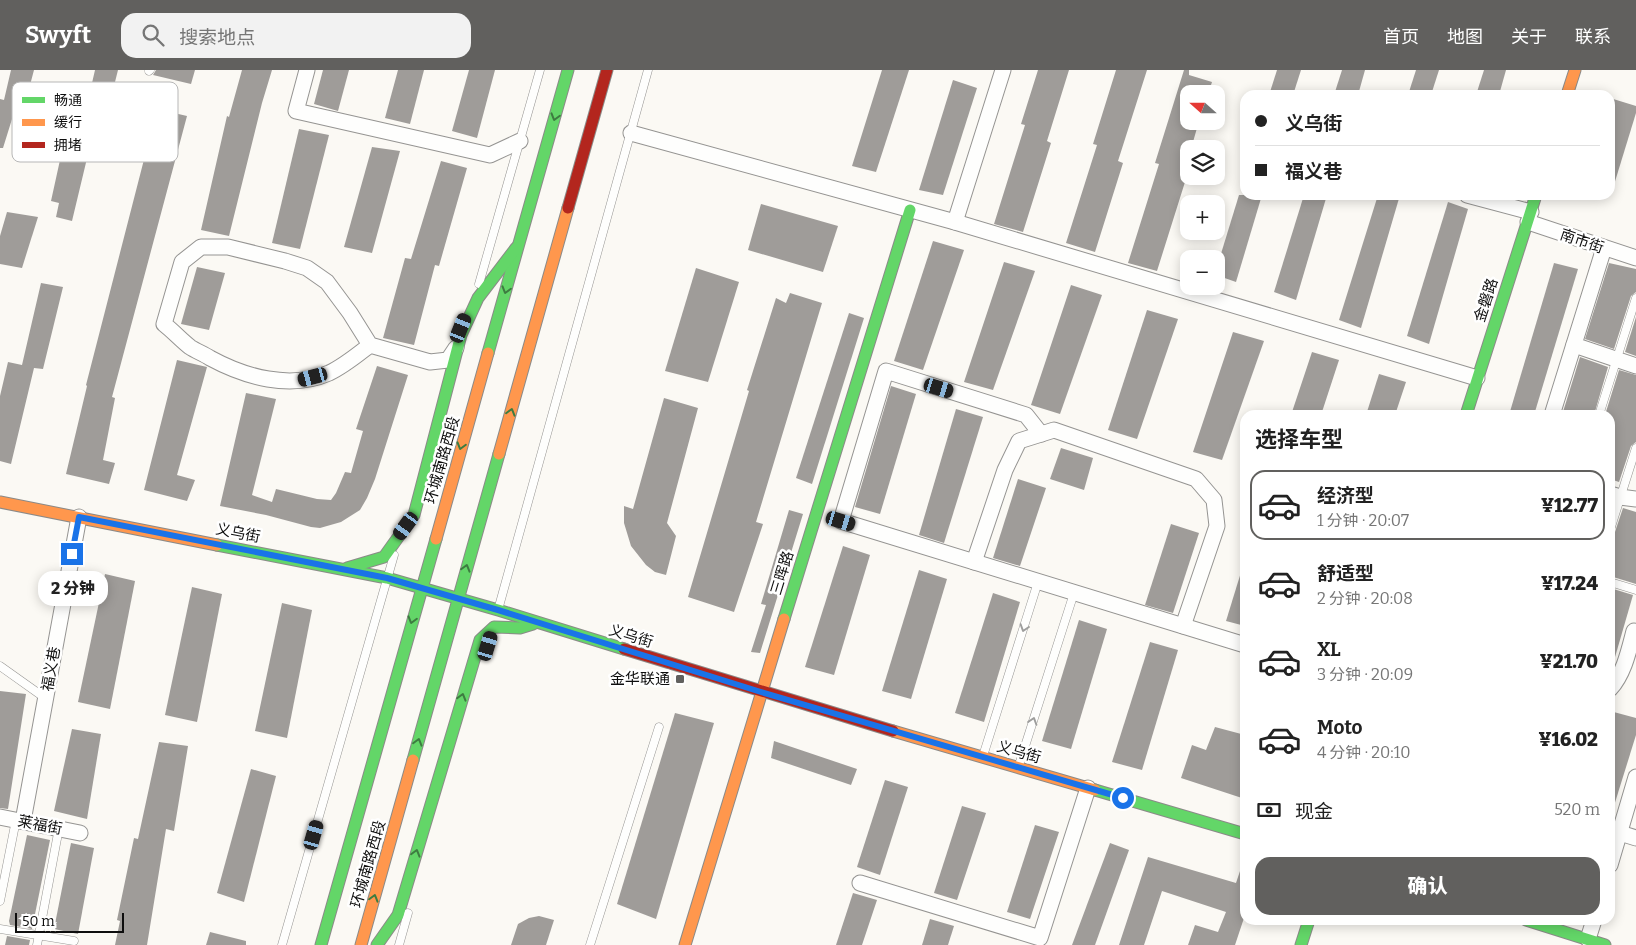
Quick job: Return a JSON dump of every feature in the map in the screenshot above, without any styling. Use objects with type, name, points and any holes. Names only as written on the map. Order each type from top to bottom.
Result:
[{"type":"main road","name":"环城南路西段","points":[[321,945],[568,70]]},
{"type":"main road","name":"环城南路西段","points":[[361,945],[607,70]]},
{"type":"main road","points":[[1569,90],[1575,70]]},
{"type":"main road","name":"金磐路","points":[[1467,410],[1534,200]]},
{"type":"main road","name":"三晖路","points":[[685,945],[910,210]]},
{"type":"main road","points":[[343,569],[384,557],[414,516],[459,342],[478,298],[519,244]]},
{"type":"main road","name":"义乌街","points":[[0,502],[387,578],[538,622],[761,692],[1240,833]]},
{"type":"main road","points":[[377,945],[398,915],[480,640],[494,627],[520,628],[538,622]]},
{"type":"main road","points":[[1301,945],[1307,925]]},
{"type":"main road","points":[[1542,925],[1606,945]]},
{"type":"street","points":[[307,70],[296,110],[490,155],[520,141]]},
{"type":"street","points":[[955,222],[1003,70]]},
{"type":"street","points":[[631,133],[955,222],[1477,378]]},
{"type":"street","name":"南市街","points":[[1481,200],[1529,217],[1604,248],[1636,258]]},
{"type":"street","points":[[370,345],[348,362],[327,374],[300,381],[273,380],[245,374],[222,364],[191,348],[164,324],[182,262],[201,247],[228,247],[307,268],[327,282],[350,313],[370,345],[430,362],[448,360],[459,342]]},
{"type":"street","points":[[1554,410],[1604,248]]},
{"type":"street","points":[[1574,345],[1636,366]]},
{"type":"street","points":[[1041,434],[1026,415],[886,371],[841,521],[1240,643]]},
{"type":"street","points":[[974,562],[1005,470],[1019,441],[1054,430],[1196,479],[1214,500],[1217,526],[1183,626]]},
{"type":"street","points":[[1615,496],[1636,499]]},
{"type":"street","name":"福义巷","points":[[19,821],[46,698],[79,517]]},
{"type":"street","points":[[1635,628],[1636,661]]},
{"type":"street","points":[[1615,683],[1622,669],[1635,628]]},
{"type":"street","points":[[1615,849],[1636,777]]},
{"type":"street","points":[[860,883],[1040,938],[1088,788]]},
{"type":"street","name":"莱福街","points":[[0,817],[80,832]]},
{"type":"street","points":[[1620,833],[1636,838]]},
{"type":"street","points":[[1588,939],[1592,925]]},
{"type":"lane","points":[[412,490],[448,360],[481,279],[540,70]]},
{"type":"lane","points":[[488,646],[648,70]]},
{"type":"lane","points":[[1601,410],[1636,298]]},
{"type":"lane","points":[[1615,496],[1636,448]]},
{"type":"lane","points":[[282,945],[407,508]]},
{"type":"lane","points":[[983,757],[1038,582]]},
{"type":"lane","points":[[1615,584],[1636,590]]},
{"type":"lane","points":[[1018,767],[1074,593]]},
{"type":"lane","points":[[0,666],[46,698]]},
{"type":"lane","points":[[590,945],[659,727]]},
{"type":"lane","points":[[0,901],[19,821]]},
{"type":"lane","points":[[37,945],[59,828]]},
{"type":"lane","points":[[399,945],[412,902]]},
{"type":"lane","points":[[0,928],[74,941]]},
{"type":"building","points":[[11,70],[34,70],[31,82],[12,82],[12,119],[3,148],[0,148],[0,99],[4,100]]},
{"type":"building","points":[[95,70],[118,70],[115,82],[92,82]]},
{"type":"building","points":[[156,70],[195,70],[191,84],[153,75]]},
{"type":"building","points":[[242,70],[272,70],[229,236],[201,230],[227,116],[229,117]]},
{"type":"building","points":[[323,70],[349,70],[338,111],[314,104]]},
{"type":"building","points":[[398,70],[424,70],[410,124],[385,118]]},
{"type":"building","points":[[469,70],[495,70],[477,138],[452,131]]},
{"type":"building","points":[[882,70],[909,70],[876,172],[852,166]]},
{"type":"building","points":[[1038,70],[1069,70],[1047,141],[1051,143],[1023,232],[994,224],[1025,125],[1021,124]]},
{"type":"building","points":[[1116,70],[1147,70],[1118,161],[1123,163],[1095,252],[1066,243],[1097,145],[1093,144]]},
{"type":"building","points":[[1184,70],[1189,70],[1189,75],[1212,82],[1211,85],[1180,85],[1180,130],[1196,130],[1194,140],[1180,140],[1180,185],[1184,185],[1157,271],[1128,263],[1159,164],[1155,163]]},
{"type":"building","points":[[1277,70],[1301,70],[1295,90],[1271,90]]},
{"type":"building","points":[[1342,70],[1365,70],[1359,90],[1336,90]]},
{"type":"building","points":[[1416,70],[1439,70],[1433,90],[1410,90]]},
{"type":"building","points":[[1484,70],[1506,70],[1500,90],[1478,90]]},
{"type":"building","points":[[953,80],[977,88],[943,195],[919,190]]},
{"type":"building","points":[[1615,100],[1636,106],[1636,113],[1615,181]]},
{"type":"building","points":[[178,114],[187,116],[178,150]]},
{"type":"building","points":[[299,129],[329,135],[300,249],[272,243]]},
{"type":"building","points":[[372,147],[400,151],[372,253],[344,247]]},
{"type":"building","points":[[441,161],[467,168],[439,266],[435,265],[414,345],[383,338],[405,258],[411,259]]},
{"type":"building","points":[[60,162],[86,162],[72,221],[56,217],[59,203],[51,201]]},
{"type":"building","points":[[143,162],[175,162],[112,397],[115,398],[103,460],[115,463],[109,484],[66,474],[86,385]]},
{"type":"building","points":[[1240,195],[1240,200],[1261,200],[1236,282],[1225,278],[1225,250],[1222,250]]},
{"type":"building","points":[[1302,200],[1326,200],[1296,300],[1274,292]]},
{"type":"building","points":[[1376,200],[1399,200],[1361,328],[1339,320]]},
{"type":"building","points":[[1448,202],[1468,209],[1429,344],[1407,336]]},
{"type":"building","points":[[761,204],[838,226],[823,272],[748,250]]},
{"type":"building","points":[[7,212],[38,217],[22,268],[0,264],[0,236]]},
{"type":"building","points":[[933,241],[964,250],[923,370],[894,361]]},
{"type":"building","points":[[1004,262],[1035,271],[993,390],[964,382]]},
{"type":"building","points":[[1554,263],[1578,269],[1536,410],[1510,410]]},
{"type":"building","points":[[1609,263],[1636,269],[1636,292],[1631,296],[1614,349],[1585,339]]},
{"type":"building","points":[[197,267],[225,273],[209,330],[181,324]]},
{"type":"building","points":[[696,268],[739,282],[708,382],[665,371]]},
{"type":"building","points":[[41,283],[63,287],[43,369],[34,368],[11,464],[0,461],[0,396],[8,362],[22,365]]},
{"type":"building","points":[[1071,285],[1102,295],[1060,414],[1031,405]]},
{"type":"building","points":[[790,293],[822,303],[756,522],[763,524],[734,612],[688,597],[749,391],[747,390],[776,298],[786,303]]},
{"type":"building","points":[[1147,310],[1178,319],[1137,439],[1108,430]]},
{"type":"building","points":[[849,313],[864,318],[812,484],[796,478]]},
{"type":"building","points":[[1636,317],[1636,356],[1625,352]]},
{"type":"building","points":[[1233,332],[1264,341],[1222,460],[1193,452]]},
{"type":"building","points":[[1312,352],[1339,360],[1323,410],[1293,410]]},
{"type":"building","points":[[1580,357],[1608,367],[1595,410],[1564,410]]},
{"type":"building","points":[[177,360],[207,367],[177,475],[195,480],[187,501],[144,490]]},
{"type":"building","points":[[377,366],[408,375],[375,479],[360,510],[341,522],[320,528],[220,506],[246,393],[276,399],[252,495],[272,502],[276,489],[317,499],[331,500],[345,472],[351,473],[363,431],[356,429]]},
{"type":"building","points":[[1619,370],[1636,375],[1636,442],[1631,446],[1619,482],[1615,481],[1615,410],[1607,410]]},
{"type":"building","points":[[1379,374],[1406,382],[1397,410],[1368,410]]},
{"type":"building","points":[[891,386],[916,394],[880,514],[855,507]]},
{"type":"building","points":[[664,398],[698,408],[667,523],[676,536],[666,575],[655,572],[646,565],[631,546],[624,523],[624,506],[633,509]]},
{"type":"building","points":[[956,409],[983,417],[944,543],[919,535]]},
{"type":"building","points":[[1061,448],[1093,458],[1084,490],[1050,479]]},
{"type":"building","points":[[1018,479],[1046,488],[1020,566],[993,558]]},
{"type":"building","points":[[1623,508],[1636,512],[1636,584],[1615,578],[1615,532]]},
{"type":"building","points":[[789,510],[803,514],[760,653],[751,652],[766,605],[761,604]]},
{"type":"building","points":[[1171,524],[1199,533],[1173,613],[1145,605]]},
{"type":"building","points":[[843,546],[870,555],[834,675],[805,667]]},
{"type":"building","points":[[919,570],[947,579],[911,699],[882,691]]},
{"type":"building","points":[[105,574],[135,581],[110,709],[78,702]]},
{"type":"building","points":[[1240,576],[1240,625],[1226,621]]},
{"type":"building","points":[[192,587],[222,594],[197,722],[165,715]]},
{"type":"building","points":[[1615,590],[1633,595],[1615,657]]},
{"type":"building","points":[[993,593],[1020,602],[984,722],[955,713]]},
{"type":"building","points":[[282,603],[312,610],[287,738],[255,731]]},
{"type":"building","points":[[1079,620],[1107,629],[1071,749],[1042,741]]},
{"type":"building","points":[[1150,642],[1178,650],[1142,770],[1112,762]]},
{"type":"building","points":[[0,691],[26,694],[8,809],[0,808]]},
{"type":"building","points":[[1615,712],[1636,718],[1636,735],[1615,803]]},
{"type":"building","points":[[675,713],[714,723],[656,919],[617,904]]},
{"type":"building","points":[[1215,727],[1240,734],[1240,797],[1181,778],[1192,745],[1206,750]]},
{"type":"building","points":[[72,729],[101,734],[87,819],[54,811]]},
{"type":"building","points":[[774,741],[857,769],[851,785],[771,758]]},
{"type":"building","points":[[159,742],[188,746],[174,831],[166,829],[147,945],[115,945],[120,921],[117,920],[134,838],[138,839]]},
{"type":"building","points":[[251,769],[276,776],[244,902],[217,893]]},
{"type":"building","points":[[885,780],[908,787],[880,875],[857,867]]},
{"type":"building","points":[[962,806],[986,813],[957,900],[934,893]]},
{"type":"building","points":[[1035,825],[1059,832],[1030,919],[1007,912]]},
{"type":"building","points":[[27,835],[50,840],[32,929],[10,925],[9,921]]},
{"type":"building","points":[[71,843],[94,848],[78,934],[54,929]]},
{"type":"building","points":[[1110,843],[1129,850],[1095,945],[1072,945]]},
{"type":"building","points":[[1148,857],[1236,883],[1240,871],[1240,925],[1242,925],[1235,945],[1188,945],[1195,925],[1218,932],[1226,912],[1162,891],[1144,945],[1119,945]]},
{"type":"building","points":[[853,893],[877,900],[862,945],[836,945]]},
{"type":"building","points":[[539,916],[554,920],[546,945],[511,945],[518,924],[529,918]]},
{"type":"building","points":[[930,919],[954,926],[948,945],[922,945]]},
{"type":"building","points":[[210,932],[246,941],[246,945],[206,945]]},
{"type":"building","points":[[7,936],[30,940],[29,945],[5,945]]},
{"type":"traffic: fast","points":[[488,353],[568,70]]},
{"type":"traffic: fast","points":[[1468,410],[1534,200]]},
{"type":"traffic: fast","points":[[784,619],[910,210]]},
{"type":"traffic: fast","points":[[347,568],[384,557],[414,515],[461,335],[478,298],[516,248]]},
{"type":"traffic: fast","points":[[413,760],[499,454]]},
{"type":"traffic: fast","points":[[321,945],[436,539]]},
{"type":"traffic: fast","points":[[217,545],[387,578],[624,649]]},
{"type":"traffic: fast","points":[[377,945],[398,915],[480,640],[494,627],[520,628],[533,624]]},
{"type":"traffic: fast","points":[[1095,790],[1240,833]]},
{"type":"traffic: fast","points":[[1301,945],[1307,925]]},
{"type":"traffic: fast","points":[[1542,925],[1605,945]]},
{"type":"traffic: slow","points":[[1569,90],[1575,70]]},
{"type":"traffic: slow","points":[[499,454],[568,208]]},
{"type":"traffic: slow","points":[[436,539],[488,353]]},
{"type":"traffic: slow","points":[[0,502],[217,545]]},
{"type":"traffic: slow","points":[[685,945],[784,619]]},
{"type":"traffic: slow","points":[[893,731],[1095,790]]},
{"type":"traffic: slow","points":[[361,945],[413,760]]},
{"type":"traffic: jam","points":[[568,208],[607,70]]},
{"type":"traffic: jam","points":[[624,649],[893,731]]},
{"type":"place","name":"金华联通","points":[[680,679]]},
{"type":"route","points":[[72,554],[79,517],[387,578],[498,610],[761,692],[1123,798]]}]
